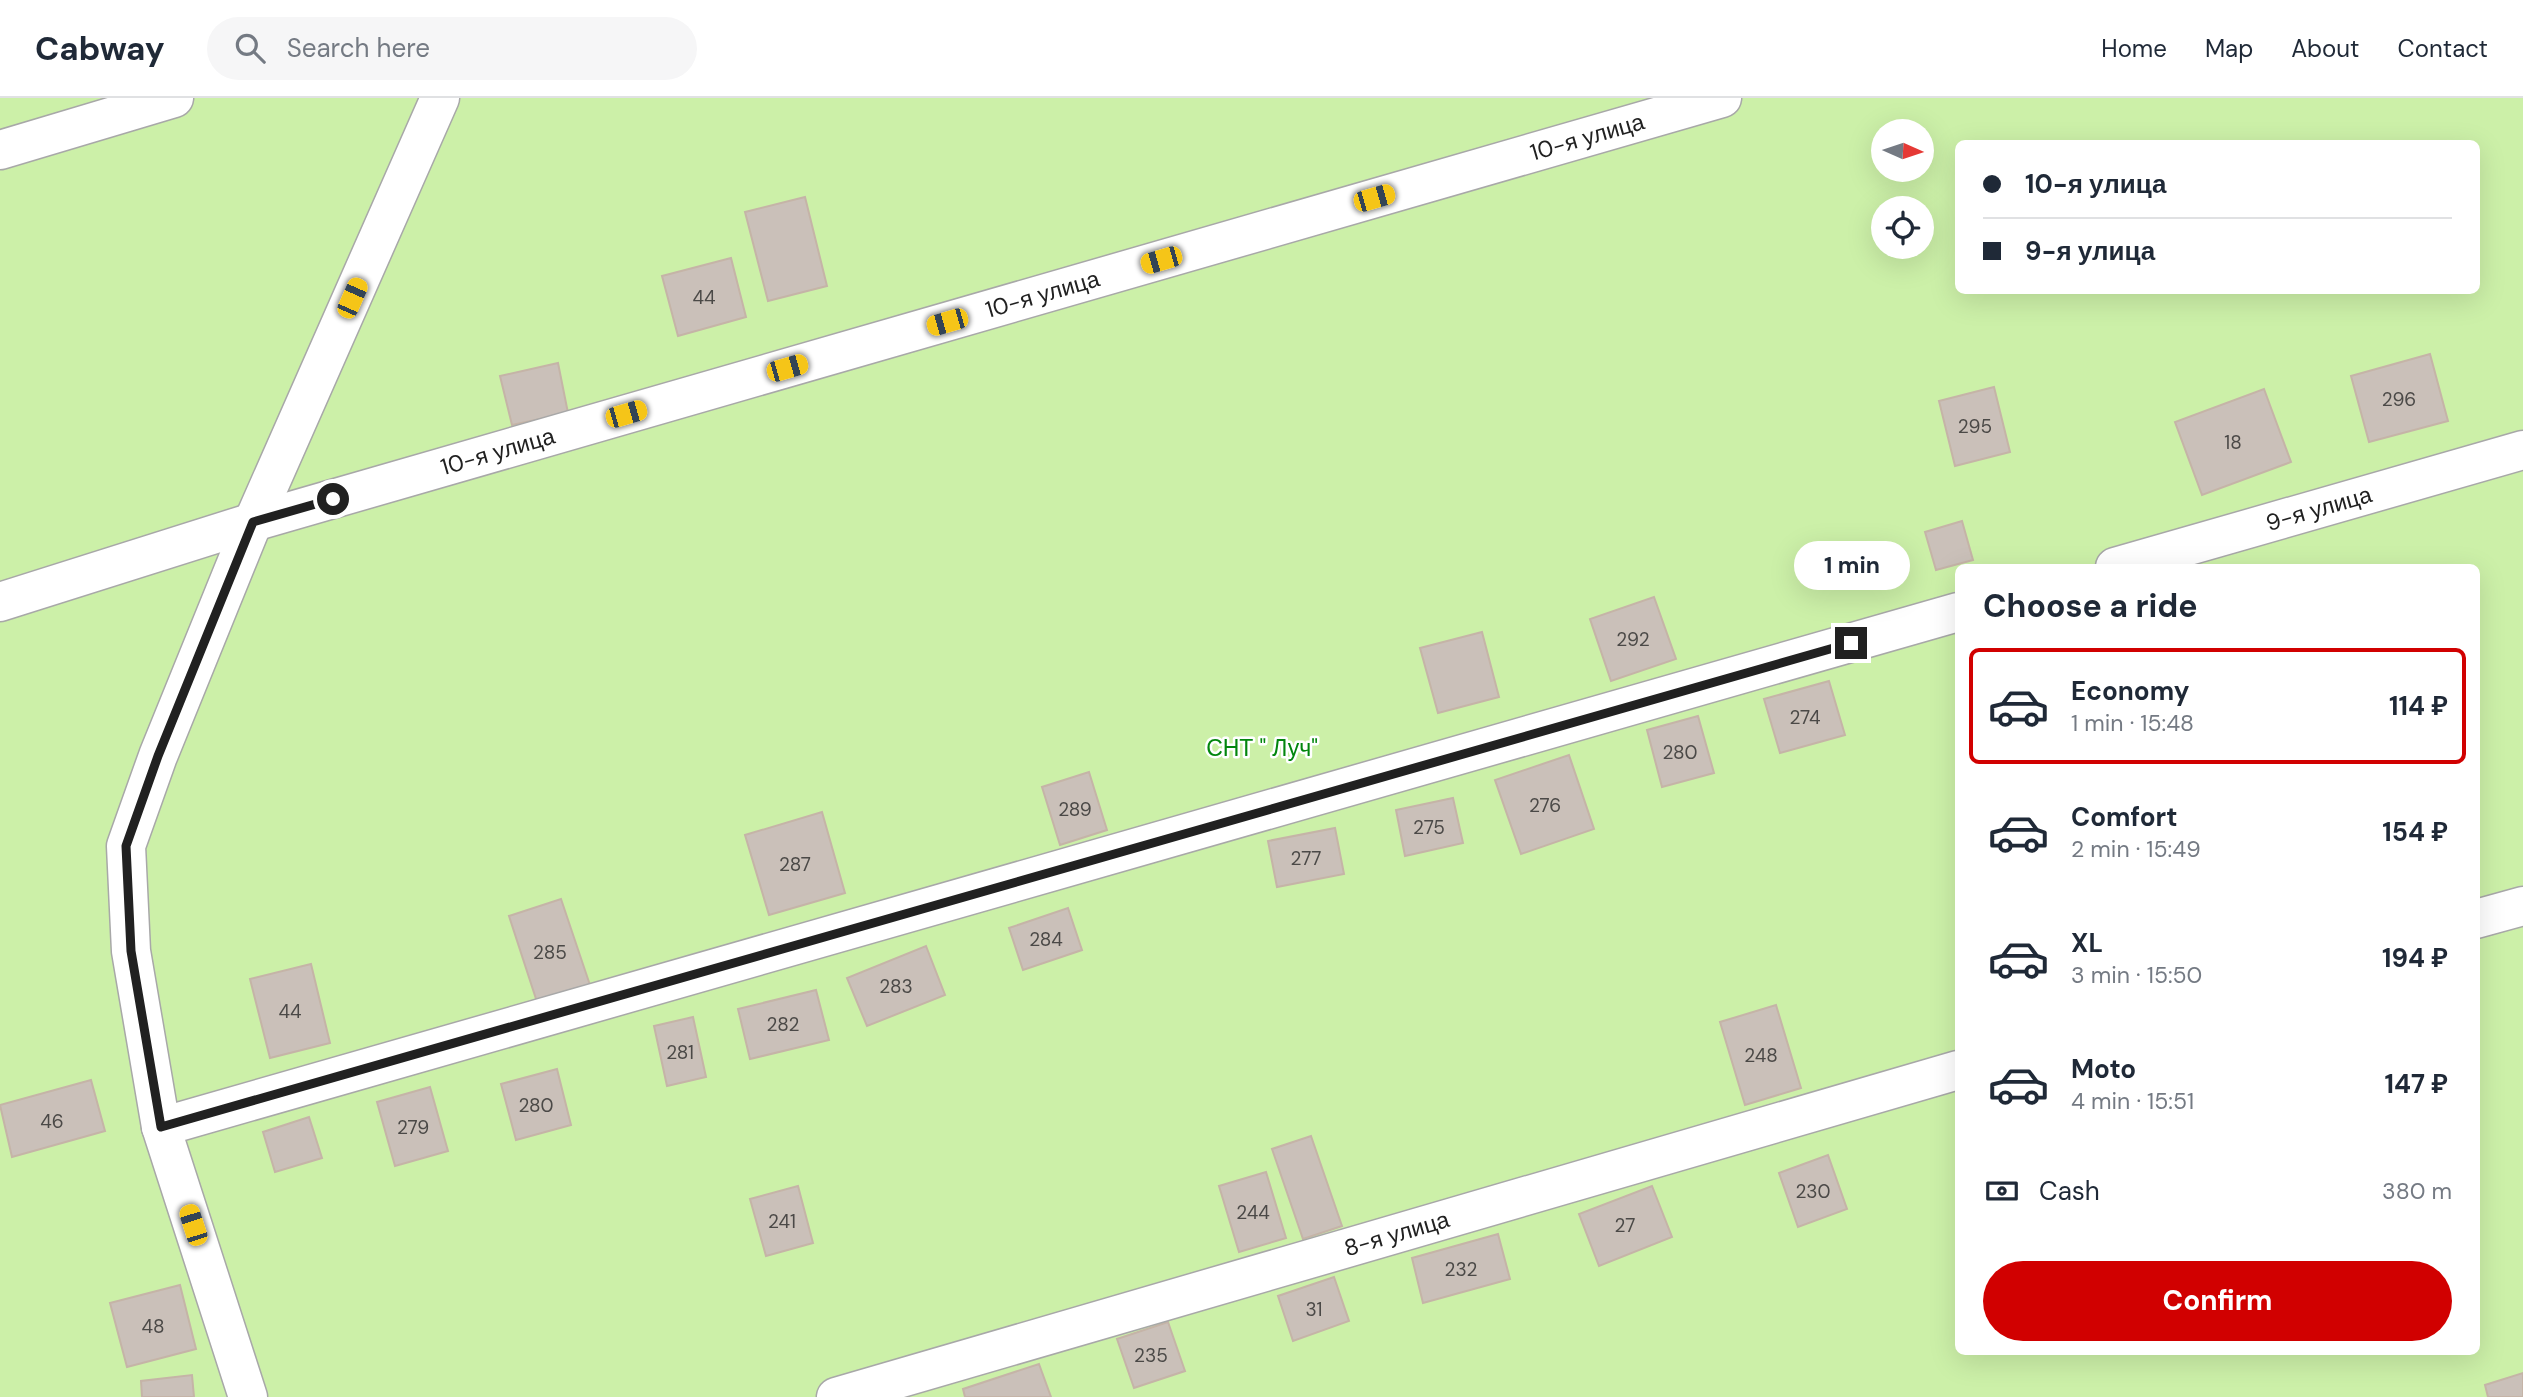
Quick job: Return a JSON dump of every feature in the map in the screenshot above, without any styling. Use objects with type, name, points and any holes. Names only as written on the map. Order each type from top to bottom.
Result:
[{"type":"street","points":[[0,150],[174,98]]},
{"type":"street","points":[[248,1397],[161,1127],[131,951],[126,846],[158,756],[253,522],[440,98]]},
{"type":"street","name":"10-я улица","points":[[0,602],[253,522],[1721,98]]},
{"type":"street","name":"9-я улица","points":[[2125,564],[2523,450]]},
{"type":"street","points":[[161,1127],[1955,613]]},
{"type":"street","points":[[2480,918],[2523,906]]},
{"type":"street","name":"8-я улица","points":[[835,1397],[1955,1071]]},
{"type":"green space","name":"СНТ \" Луч\"","points":[[0,98],[2523,98],[2523,1397],[0,1397]]},
{"type":"building","points":[[805,197],[827,286],[768,301],[745,212]]},
{"type":"building","points":[[731,258],[746,317],[678,336],[662,276]]},
{"type":"building","points":[[2430,354],[2448,421],[2369,442],[2351,376]]},
{"type":"building","points":[[558,363],[568,413],[512,425],[500,376]]},
{"type":"building","points":[[1994,387],[2010,452],[1955,466],[1939,401]]},
{"type":"building","points":[[2264,389],[2291,462],[2202,495],[2175,422]]},
{"type":"building","points":[[1962,521],[1973,560],[1936,570],[1925,532]]},
{"type":"building","points":[[1654,597],[1676,659],[1611,681],[1590,619]]},
{"type":"building","points":[[1482,632],[1499,697],[1438,713],[1420,648]]},
{"type":"building","points":[[1829,681],[1845,735],[1780,753],[1764,699]]},
{"type":"building","points":[[1698,716],[1714,773],[1662,787],[1647,730]]},
{"type":"building","points":[[1569,755],[1594,829],[1521,854],[1495,780]]},
{"type":"building","points":[[1089,772],[1107,830],[1060,845],[1042,787]]},
{"type":"building","points":[[1453,798],[1463,843],[1405,856],[1396,810]]},
{"type":"building","points":[[822,812],[845,893],[769,915],[745,835]]},
{"type":"building","points":[[1335,828],[1344,874],[1277,887],[1268,841]]},
{"type":"building","points":[[561,899],[591,988],[538,1005],[509,916]]},
{"type":"building","points":[[1068,908],[1082,950],[1023,970],[1009,928]]},
{"type":"building","points":[[926,946],[945,995],[867,1026],[847,978]]},
{"type":"building","points":[[311,964],[330,1043],[270,1058],[250,979]]},
{"type":"building","points":[[816,990],[829,1040],[750,1059],[738,1009]]},
{"type":"building","points":[[1776,1005],[1801,1088],[1745,1105],[1720,1022]]},
{"type":"building","points":[[693,1017],[706,1077],[667,1086],[654,1026]]},
{"type":"building","points":[[557,1069],[571,1125],[516,1140],[501,1084]]},
{"type":"building","points":[[91,1080],[105,1131],[12,1157],[0,1105]]},
{"type":"building","points":[[430,1087],[448,1151],[395,1166],[377,1102]]},
{"type":"building","points":[[309,1117],[322,1158],[275,1172],[263,1132]]},
{"type":"building","points":[[1311,1136],[1342,1226],[1303,1239],[1272,1149]]},
{"type":"building","points":[[1828,1155],[1847,1209],[1798,1227],[1779,1173]]},
{"type":"building","points":[[1266,1172],[1286,1238],[1239,1252],[1219,1186]]},
{"type":"building","points":[[798,1186],[813,1243],[766,1256],[750,1199]]},
{"type":"building","points":[[1652,1186],[1672,1237],[1599,1266],[1579,1214]]},
{"type":"building","points":[[1498,1234],[1510,1279],[1423,1303],[1412,1258]]},
{"type":"building","points":[[1334,1277],[1349,1321],[1293,1341],[1278,1296]]},
{"type":"building","points":[[180,1285],[196,1349],[127,1367],[110,1303]]},
{"type":"building","points":[[1168,1322],[1185,1371],[1134,1388],[1117,1339]]},
{"type":"building","points":[[1039,1364],[1051,1397],[965,1397],[963,1389]]},
{"type":"building","points":[[2523,1373],[2523,1397],[2488,1397],[2485,1385]]},
{"type":"building","points":[[192,1375],[194,1397],[142,1397],[141,1381]]},
{"type":"route","points":[[333,499],[253,522],[158,756],[126,846],[131,951],[161,1127],[1851,643]]}]
